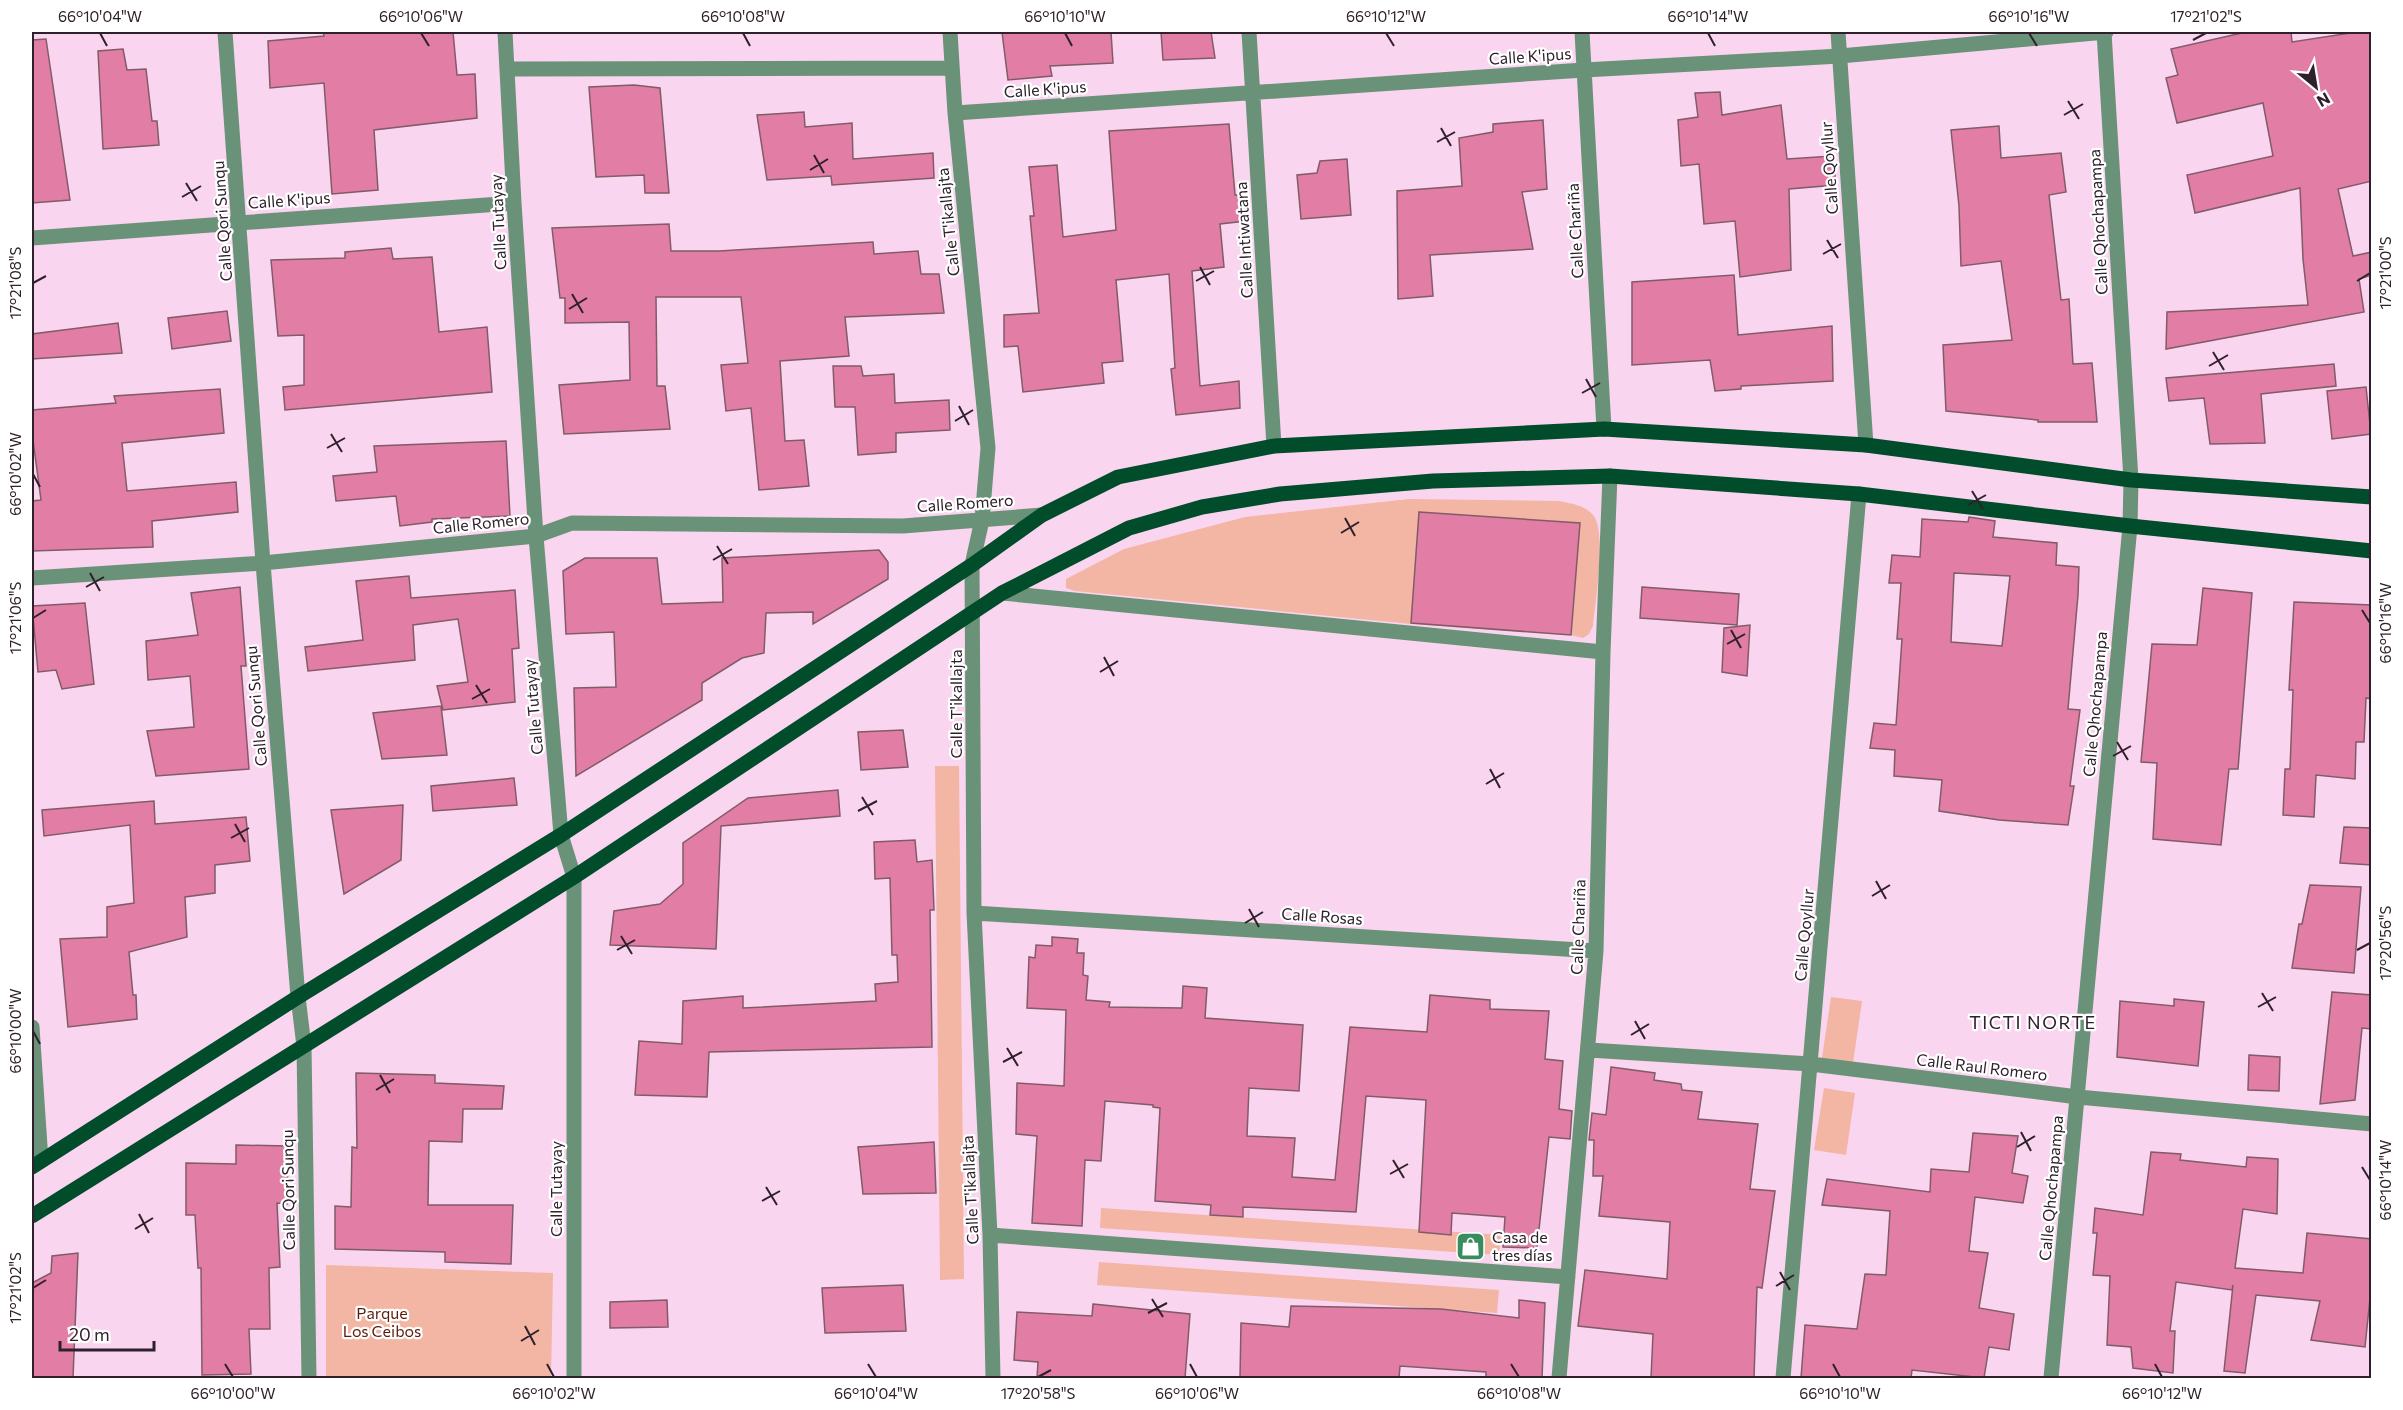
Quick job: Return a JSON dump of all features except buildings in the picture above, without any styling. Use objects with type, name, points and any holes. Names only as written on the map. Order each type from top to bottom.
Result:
[{"type":"main road","points":[[36,1164],[298,997],[561,835],[972,565],[1042,515],[1118,477],[1274,446],[1604,429],[1866,445],[2131,480],[2372,497]]},
{"type":"main road","points":[[32,1216],[574,877],[1002,593],[1129,528],[1202,507],[1280,494],[1433,480],[1610,476],[1859,494],[2130,526],[2372,551]]},
{"type":"street","name":"Calle Qori Sunqu","points":[[225,32],[263,563],[298,997],[304,1046],[309,1378]]},
{"type":"street","name":"Calle Tutayay","points":[[505,32],[536,536],[561,835],[574,877],[574,1378]]},
{"type":"street","name":"Calle T'ikallajta","points":[[950,32],[955,112],[988,448],[982,520],[972,565],[974,913],[990,1235],[993,1378]]},
{"type":"street","name":"Calle Intiwatana","points":[[1250,32],[1274,446]]},
{"type":"street","name":"Calle Chariña","points":[[1582,32],[1604,429]]},
{"type":"street","name":"Calle Qoyllur","points":[[1838,32],[1866,445]]},
{"type":"street","name":"Calle K'ipus","points":[[955,112],[1584,70],[1840,56],[2105,32]]},
{"type":"street","name":"Calle Qhochapampa","points":[[2051,1378],[2130,526],[2131,480],[2105,32]]},
{"type":"street","points":[[508,69],[952,68]]},
{"type":"street","name":"Calle K'ipus","points":[[32,238],[514,203]]},
{"type":"street","name":"Calle Chariña","points":[[1559,1378],[1596,951],[1603,652],[1610,476]]},
{"type":"street","name":"Calle Qoyllur","points":[[1783,1378],[1859,494]]},
{"type":"street","name":"Calle Romero","points":[[32,578],[263,563],[536,536],[572,523],[903,526],[1042,515]]},
{"type":"street","points":[[1002,593],[1603,652]]},
{"type":"street","name":"Calle Rosas","points":[[974,913],[1596,951]]},
{"type":"street","points":[[32,1027],[36,1164]]},
{"type":"street","name":"Calle Raul Romero","points":[[1589,1050],[1811,1064],[2078,1096],[2372,1124]]},
{"type":"street","points":[[990,1235],[1568,1277]]},
{"type":"green space","points":[[1409,499],[1559,501],[1578,505],[1590,512],[1597,523],[1600,551],[1593,626],[1589,634],[1583,638],[1571,635],[1411,624],[1075,591],[1066,588],[1066,579],[1124,549],[1245,517]]},
{"type":"green space","points":[[935,766],[959,766],[964,1279],[940,1280]]},
{"type":"green space","points":[[1831,997],[1862,1001],[1853,1063],[1822,1058]]},
{"type":"green space","points":[[1824,1088],[1855,1093],[1846,1155],[1814,1150]]},
{"type":"green space","points":[[1101,1208],[1501,1235],[1499,1255],[1100,1228]]},
{"type":"green space","points":[[1099,1262],[1499,1290],[1497,1313],[1097,1285]]},
{"type":"green space","name":"Parque Los Ceibos","points":[[326,1265],[553,1273],[551,1378],[326,1378]]},
{"type":"place","name":"Casa de tres días","points":[[1471,1246]]},
{"type":"district","name":"TICTI NORTE","points":[[2033,1023]]}]
